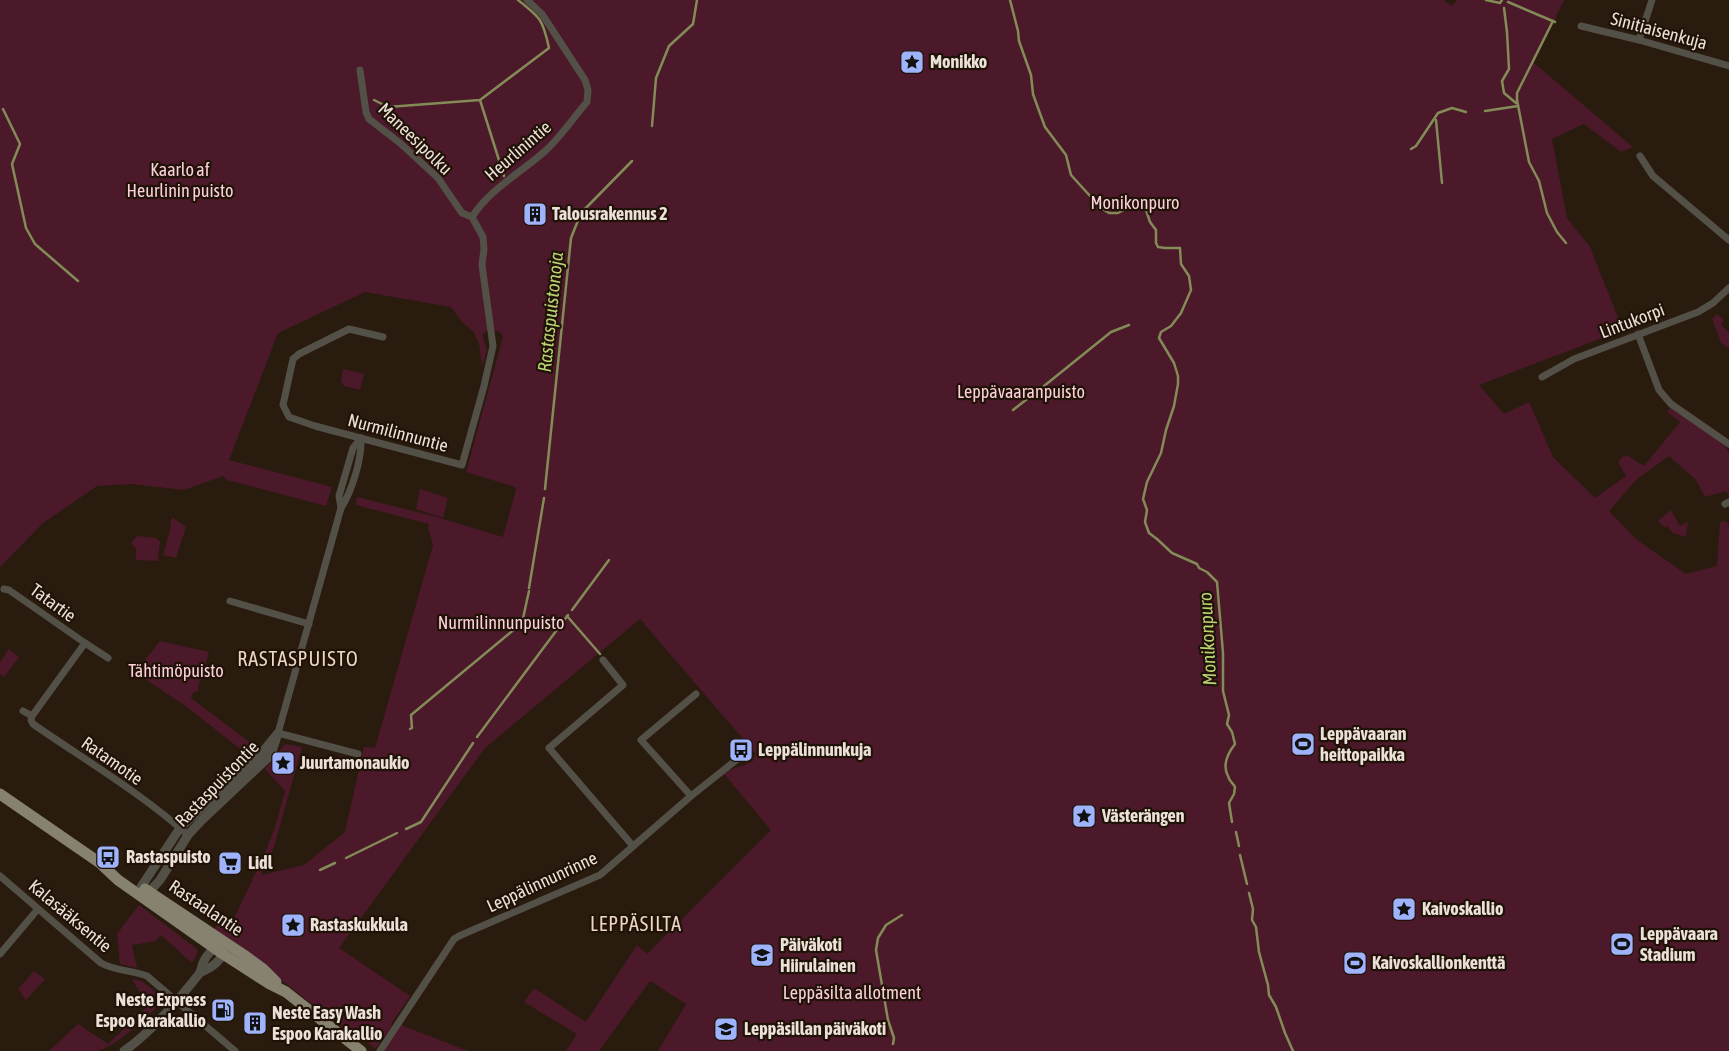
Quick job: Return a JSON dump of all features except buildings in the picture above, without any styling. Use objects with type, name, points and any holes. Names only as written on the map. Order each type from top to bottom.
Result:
[{"type":"main road","name":"Rastaalantie","points":[[0,794],[100,863],[123,874],[144,892],[221,948],[263,969],[286,992],[361,1051]]},
{"type":"street","name":"Heurlinintie","points":[[472,217],[482,203],[501,185],[544,152],[587,102],[588,96],[585,80],[542,14],[527,0]]},
{"type":"street","points":[[1639,40],[1652,0]]},
{"type":"street","name":"Sinitiaisenkuja","points":[[1580,26],[1639,40],[1729,66]]},
{"type":"street","name":"Maneesipolku","points":[[360,70],[366,112],[369,119],[400,143],[438,178],[462,213],[472,217]]},
{"type":"street","points":[[1640,156],[1653,176],[1729,240]]},
{"type":"street","name":"Nurmilinnuntie","points":[[383,337],[349,329],[299,354],[293,359],[283,406],[289,417],[315,426],[462,465],[493,354],[493,340],[482,265],[483,237],[472,217]]},
{"type":"street","name":"Lintukorpi","points":[[1542,377],[1574,358],[1698,312],[1713,303],[1729,288]]},
{"type":"street","points":[[1638,334],[1659,390],[1671,404],[1729,444]]},
{"type":"street","name":"Rastaspuistontie","points":[[144,892],[160,880],[188,835],[271,755],[341,508],[339,496],[353,448],[361,438]]},
{"type":"street","name":"Tatartie","points":[[4,589],[9,590],[108,658]]},
{"type":"street","points":[[230,601],[309,624]]},
{"type":"street","name":"Tatartie","points":[[32,716],[85,643]]},
{"type":"street","points":[[603,660],[623,685],[549,748],[633,846]]},
{"type":"street","points":[[691,796],[641,740],[696,694]]},
{"type":"street","name":"Ratamotie","points":[[22,711],[32,716],[33,724],[121,784],[188,835]]},
{"type":"street","points":[[278,733],[358,754]]},
{"type":"street","name":"Rastaspuistontie","points":[[144,892],[180,828],[264,750],[278,733]]},
{"type":"street","name":"Leppälinnunrinne","points":[[380,1051],[454,939],[597,877],[691,796],[740,757]]},
{"type":"street","name":"Kalasääksentie","points":[[0,876],[101,963],[109,968],[136,972],[147,976],[235,1051]]},
{"type":"street","points":[[0,954],[38,909]]},
{"type":"street","points":[[124,1051],[145,1034],[201,972],[203,962],[221,948]]},
{"type":"green space","name":"Leppävaaranpuisto","points":[[0,0],[1444,0],[1452,6],[1457,0],[1564,0],[1534,63],[1633,147],[1621,152],[1584,124],[1552,139],[1567,218],[1590,247],[1623,330],[1479,385],[1504,414],[1529,402],[1553,457],[1595,498],[1626,476],[1618,462],[1622,457],[1627,455],[1644,466],[1680,422],[1667,412],[1670,408],[1724,444],[1729,453],[1729,496],[1726,491],[1705,497],[1696,480],[1669,456],[1636,480],[1609,511],[1637,540],[1686,574],[1717,566],[1720,522],[1726,521],[1729,526],[1729,1051],[658,1051],[686,1004],[650,981],[599,1051],[566,1051],[577,1034],[524,1002],[534,988],[586,1022],[637,945],[647,954],[771,830],[724,774],[731,769],[753,761],[755,753],[640,619],[485,748],[339,948],[410,996],[391,1024],[392,1026],[375,1049],[362,1038],[352,1035],[267,968],[214,930],[218,923],[230,927],[265,853],[275,827],[285,791],[265,769],[284,745],[302,747],[274,847],[261,875],[304,865],[345,832],[364,747],[375,748],[433,545],[428,528],[429,524],[356,505],[357,497],[433,516],[503,537],[516,490],[515,487],[466,472],[503,337],[500,332],[494,330],[486,331],[482,335],[487,350],[482,366],[479,343],[473,331],[463,323],[451,307],[365,292],[278,333],[229,460],[332,487],[326,506],[227,480],[223,476],[184,490],[131,484],[97,486],[43,523],[0,567]]},
{"type":"green space","points":[[1717,314],[1724,320],[1721,325],[1729,332],[1729,349],[1721,343],[1712,319]]},
{"type":"green space","points":[[343,369],[364,374],[360,390],[344,386],[341,381]]},
{"type":"green space","points":[[420,489],[448,498],[443,518],[416,509]]},
{"type":"green space","points":[[1671,510],[1680,526],[1688,522],[1686,537],[1673,533],[1667,526],[1665,528],[1658,521]]},
{"type":"green space","points":[[173,518],[186,527],[176,558],[163,555],[171,526],[170,521]]},
{"type":"green space","points":[[137,536],[156,538],[160,542],[158,561],[136,560],[136,549],[131,543]]},
{"type":"green space","name":"Tähtimöpuisto","points":[[160,641],[209,652],[198,691],[193,693],[191,698],[252,744],[244,752],[187,707],[138,674],[138,669]]},
{"type":"green space","points":[[9,649],[19,657],[4,677],[0,674],[0,662]]},
{"type":"green space","points":[[248,753],[252,755],[193,812],[191,809]]},
{"type":"green space","points":[[139,905],[197,949],[192,963],[161,935],[156,941],[132,945],[137,968],[120,964],[117,934]]},
{"type":"green space","points":[[34,971],[45,979],[26,1000],[18,989]]},
{"type":"green space","points":[[132,979],[142,981],[159,995],[159,1005],[121,1039],[104,1049],[96,1051],[49,1051],[78,1024],[108,1044],[148,1006]]},
{"type":"green space","points":[[401,1025],[468,1051],[384,1051]]},
{"type":"waterway","points":[[374,100],[388,107],[480,100],[549,48],[540,20],[518,0]]},
{"type":"waterway","name":"Rastaspuistonoja","points":[[652,126],[656,78],[669,46],[693,24],[697,0]]},
{"type":"waterway","name":"Monikonpuro","points":[[1010,0],[1019,41],[1031,75],[1033,94],[1045,127],[1066,155],[1071,175],[1101,208],[1109,213],[1118,213],[1133,205],[1142,206],[1156,230],[1156,243],[1158,247],[1180,248],[1181,264],[1189,276],[1191,290],[1181,313],[1171,326],[1161,332],[1159,338],[1174,363],[1178,384],[1161,453],[1147,482],[1143,499],[1147,510],[1145,522],[1149,533],[1172,553],[1197,564],[1199,568],[1207,572],[1217,582],[1223,653],[1223,691],[1229,715],[1227,724],[1232,732],[1235,744],[1228,755],[1226,763],[1226,772],[1235,787],[1234,794],[1229,803],[1232,822]]},
{"type":"waterway","points":[[1486,0],[1500,3],[1502,0]]},
{"type":"waterway","points":[[1508,2],[1555,22]]},
{"type":"waterway","points":[[1504,8],[1509,69],[1502,81],[1504,93],[1516,103]]},
{"type":"waterway","points":[[1553,21],[1517,93],[1517,100],[1529,162],[1539,181],[1547,213],[1557,232],[1566,243]]},
{"type":"waterway","points":[[480,100],[504,176]]},
{"type":"waterway","points":[[1485,111],[1518,106]]},
{"type":"waterway","points":[[1411,149],[1416,146],[1438,113],[1452,108],[1466,112]]},
{"type":"waterway","points":[[3,109],[20,144],[12,164],[26,228],[35,244],[78,281]]},
{"type":"waterway","points":[[1436,120],[1442,183]]},
{"type":"waterway","name":"Rastaspuistonoja","points":[[545,489],[571,238],[581,213],[632,161]]},
{"type":"waterway","points":[[1044,386],[1111,332],[1129,325]]},
{"type":"waterway","points":[[1013,410],[1040,389]]},
{"type":"waterway","name":"Rastaspuistonoja","points":[[529,588],[544,498]]},
{"type":"waterway","points":[[572,610],[609,560]]},
{"type":"waterway","name":"Rastaspuistonoja","points":[[410,729],[412,728],[411,715],[522,623],[529,591]]},
{"type":"waterway","points":[[477,737],[568,615]]},
{"type":"waterway","points":[[567,616],[600,654]]},
{"type":"waterway","points":[[406,829],[421,822],[473,743]]},
{"type":"waterway","name":"Monikonpuro","points":[[1236,832],[1239,846]]},
{"type":"waterway","points":[[346,858],[397,833]]},
{"type":"waterway","name":"Monikonpuro","points":[[1240,855],[1247,884]]},
{"type":"waterway","points":[[320,870],[335,863]]},
{"type":"waterway","name":"Monikonpuro","points":[[1249,893],[1253,909],[1252,920],[1256,927],[1259,952],[1269,995],[1276,1007],[1293,1051]]},
{"type":"waterway","points":[[893,1044],[894,1038],[888,1020],[876,950],[878,938],[886,925],[902,915]]},
{"type":"place","name":"Monikko","points":[[912,62]]},
{"type":"place","name":"Talousrakennus 2","points":[[535,214]]},
{"type":"place","name":"Leppävaaran heittopaikka","points":[[1303,744]]},
{"type":"place","name":"Leppälinnunkuja","points":[[741,750]]},
{"type":"place","name":"Juurtamonaukio","points":[[283,763]]},
{"type":"place","name":"Västerängen","points":[[1084,816]]},
{"type":"place","name":"Rastaspuisto","points":[[108,857]]},
{"type":"place","name":"Lidl","points":[[230,863]]},
{"type":"place","name":"Kaivoskallio","points":[[1404,909]]},
{"type":"place","name":"Rastaskukkula","points":[[293,925]]},
{"type":"place","name":"Leppävaara Stadium","points":[[1622,944]]},
{"type":"place","name":"Päiväkoti Hiirulainen","points":[[762,955]]},
{"type":"place","name":"Kaivoskallionkenttä","points":[[1355,963]]},
{"type":"place","name":"Neste Express Espoo Karakallio","points":[[223,1010]]},
{"type":"place","name":"Neste Easy Wash Espoo Karakallio","points":[[255,1023]]},
{"type":"place","name":"Leppäsillan päiväkoti","points":[[726,1029]]},
{"type":"district","name":"RASTASPUISTO","points":[[298,659]]},
{"type":"district","name":"LEPPÄSILTA","points":[[636,924]]},
{"type":"park label","name":"Kaarlo af Heurlinin puisto","points":[[180,180]]},
{"type":"park label","name":"Nurmilinnunpuisto","points":[[501,623]]},
{"type":"park label","name":"Leppäsilta allotment","points":[[852,993]]}]
